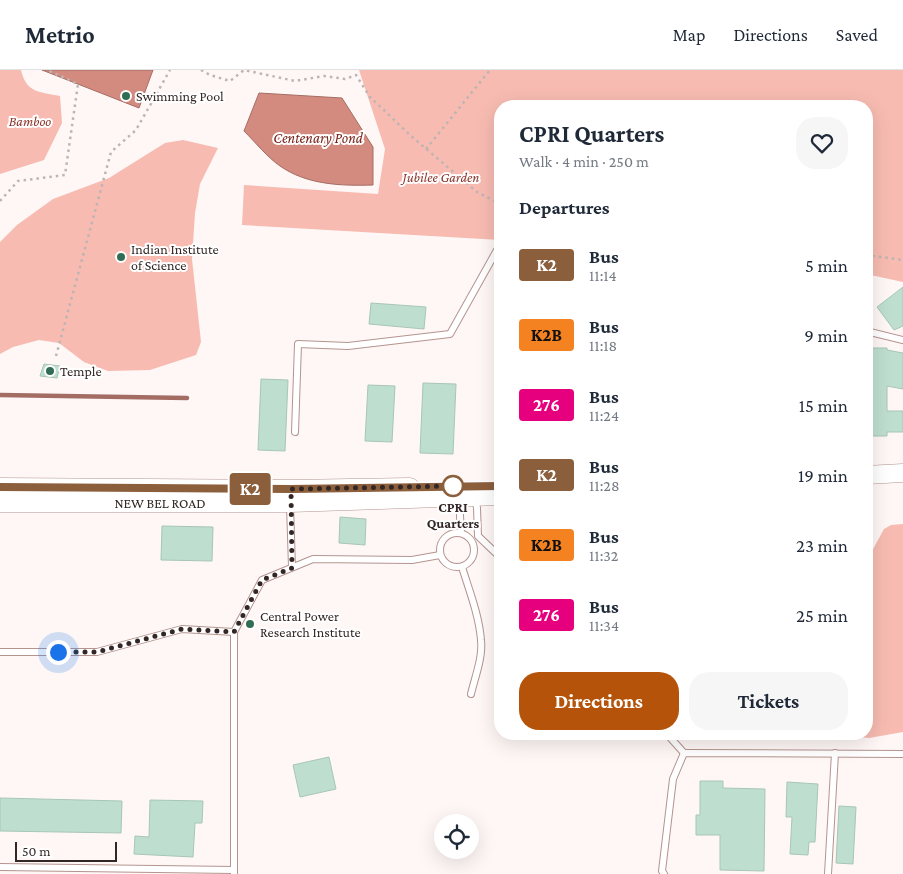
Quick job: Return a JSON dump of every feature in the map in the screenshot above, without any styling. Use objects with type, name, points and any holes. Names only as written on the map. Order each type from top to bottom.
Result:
[{"type":"main road","points":[[873,475],[903,473]]},
{"type":"main road","points":[[873,485],[903,484]]},
{"type":"main road","name":"NEW BEL ROAD","points":[[0,503],[290,496],[494,486]]},
{"type":"main road","points":[[0,487],[290,496]]},
{"type":"main road","name":"NEW BEL ROAD","points":[[290,496],[494,496]]},
{"type":"lane","points":[[296,432],[298,344],[348,346],[450,334],[494,255]]},
{"type":"lane","points":[[873,332],[903,340]]},
{"type":"lane","points":[[290,496],[292,568]]},
{"type":"lane","points":[[461,532],[467,496]]},
{"type":"lane","points":[[467,496],[477,508],[478,536],[494,551]]},
{"type":"lane","points":[[461,532],[470,538],[474,549],[471,560],[462,567],[451,566],[442,560],[440,549],[444,538],[449,534],[461,532]]},
{"type":"lane","points":[[0,867],[48,871],[234,872],[234,632],[262,580],[313,559],[412,560],[440,555]]},
{"type":"lane","points":[[462,567],[481,640],[478,666],[471,694]]},
{"type":"lane","points":[[0,652],[97,652],[182,629],[234,632]]},
{"type":"lane","points":[[672,740],[684,753],[903,754]]},
{"type":"lane","points":[[664,874],[662,871],[673,780],[684,753]]},
{"type":"lane","points":[[828,874],[835,754]]},
{"type":"path","points":[[0,201],[18,181],[64,175],[78,84],[46,70]]},
{"type":"path","points":[[56,356],[111,152],[136,130],[170,70]]},
{"type":"path","points":[[201,70],[230,81],[244,70],[294,81],[324,76],[345,79],[356,75],[366,92],[426,149],[477,192],[494,201]]},
{"type":"path","points":[[426,149],[490,70]]},
{"type":"path","points":[[873,256],[903,260]]},
{"type":"green space","name":"Bamboo","points":[[0,70],[21,70],[23,78],[30,87],[40,92],[60,96],[62,123],[44,160],[0,174]]},
{"type":"green space","name":"Jubilee Garden","points":[[359,70],[903,70],[903,282],[873,276],[873,100],[494,100],[494,240],[242,225],[244,185],[378,194],[385,149]]},
{"type":"green space","points":[[183,140],[218,148],[200,184],[195,213],[192,259],[201,342],[196,355],[150,370],[108,371],[84,362],[59,343],[39,340],[13,347],[0,354],[0,242],[17,225],[53,199],[109,178],[165,143]]},
{"type":"green space","points":[[903,524],[903,732],[873,737],[873,549],[884,529],[891,525]]},
{"type":"water","name":"Swimming Pool","points":[[42,70],[153,70],[139,108]]},
{"type":"water","name":"Centenary Pond","points":[[259,93],[342,98],[373,147],[373,185],[349,185],[313,181],[290,172],[275,162],[244,131]]},
{"type":"building","points":[[903,287],[903,326],[894,330],[877,307]]},
{"type":"building","points":[[371,303],[426,307],[424,329],[369,324]]},
{"type":"building","points":[[873,348],[887,348],[887,350],[903,353],[903,389],[887,386],[887,411],[903,411],[903,432],[887,432],[887,436],[873,436]]},
{"type":"building","name":"Temple","points":[[44,364],[60,366],[57,378],[40,376]]},
{"type":"building","points":[[261,379],[288,380],[285,451],[258,450]]},
{"type":"building","points":[[423,383],[456,384],[453,454],[420,453]]},
{"type":"building","points":[[368,385],[395,386],[392,442],[365,441]]},
{"type":"building","points":[[340,517],[366,519],[365,545],[339,543]]},
{"type":"building","points":[[162,526],[213,527],[212,561],[161,560]]},
{"type":"building","points":[[329,757],[336,789],[300,797],[293,765]]},
{"type":"building","points":[[700,781],[723,781],[723,788],[765,789],[764,871],[720,870],[720,835],[696,835],[696,815],[700,815]]},
{"type":"building","points":[[787,782],[818,784],[815,842],[809,842],[808,855],[790,854],[792,817],[786,817]]},
{"type":"building","points":[[0,798],[122,801],[121,833],[0,831]]},
{"type":"building","points":[[150,800],[203,801],[202,823],[195,823],[193,857],[134,854],[135,836],[149,837]]},
{"type":"building","points":[[839,806],[856,807],[853,864],[836,863]]},
{"type":"waterway","points":[[0,395],[187,398]]},
{"type":"bus line","name":"K2","points":[[0,487],[291,489],[494,486]]},
{"type":"place","name":"Swimming Pool","points":[[126,96]]},
{"type":"place","name":"Indian Institute of Science","points":[[121,257]]},
{"type":"place","name":"Temple","points":[[50,371]]},
{"type":"place","name":"CPRI Quarters","points":[[453,486]]},
{"type":"place","name":"Central Power Research Institute","points":[[250,624]]},
{"type":"route","points":[[58,652],[97,652],[182,629],[234,632],[262,580],[292,568],[291,489],[453,486]]}]
